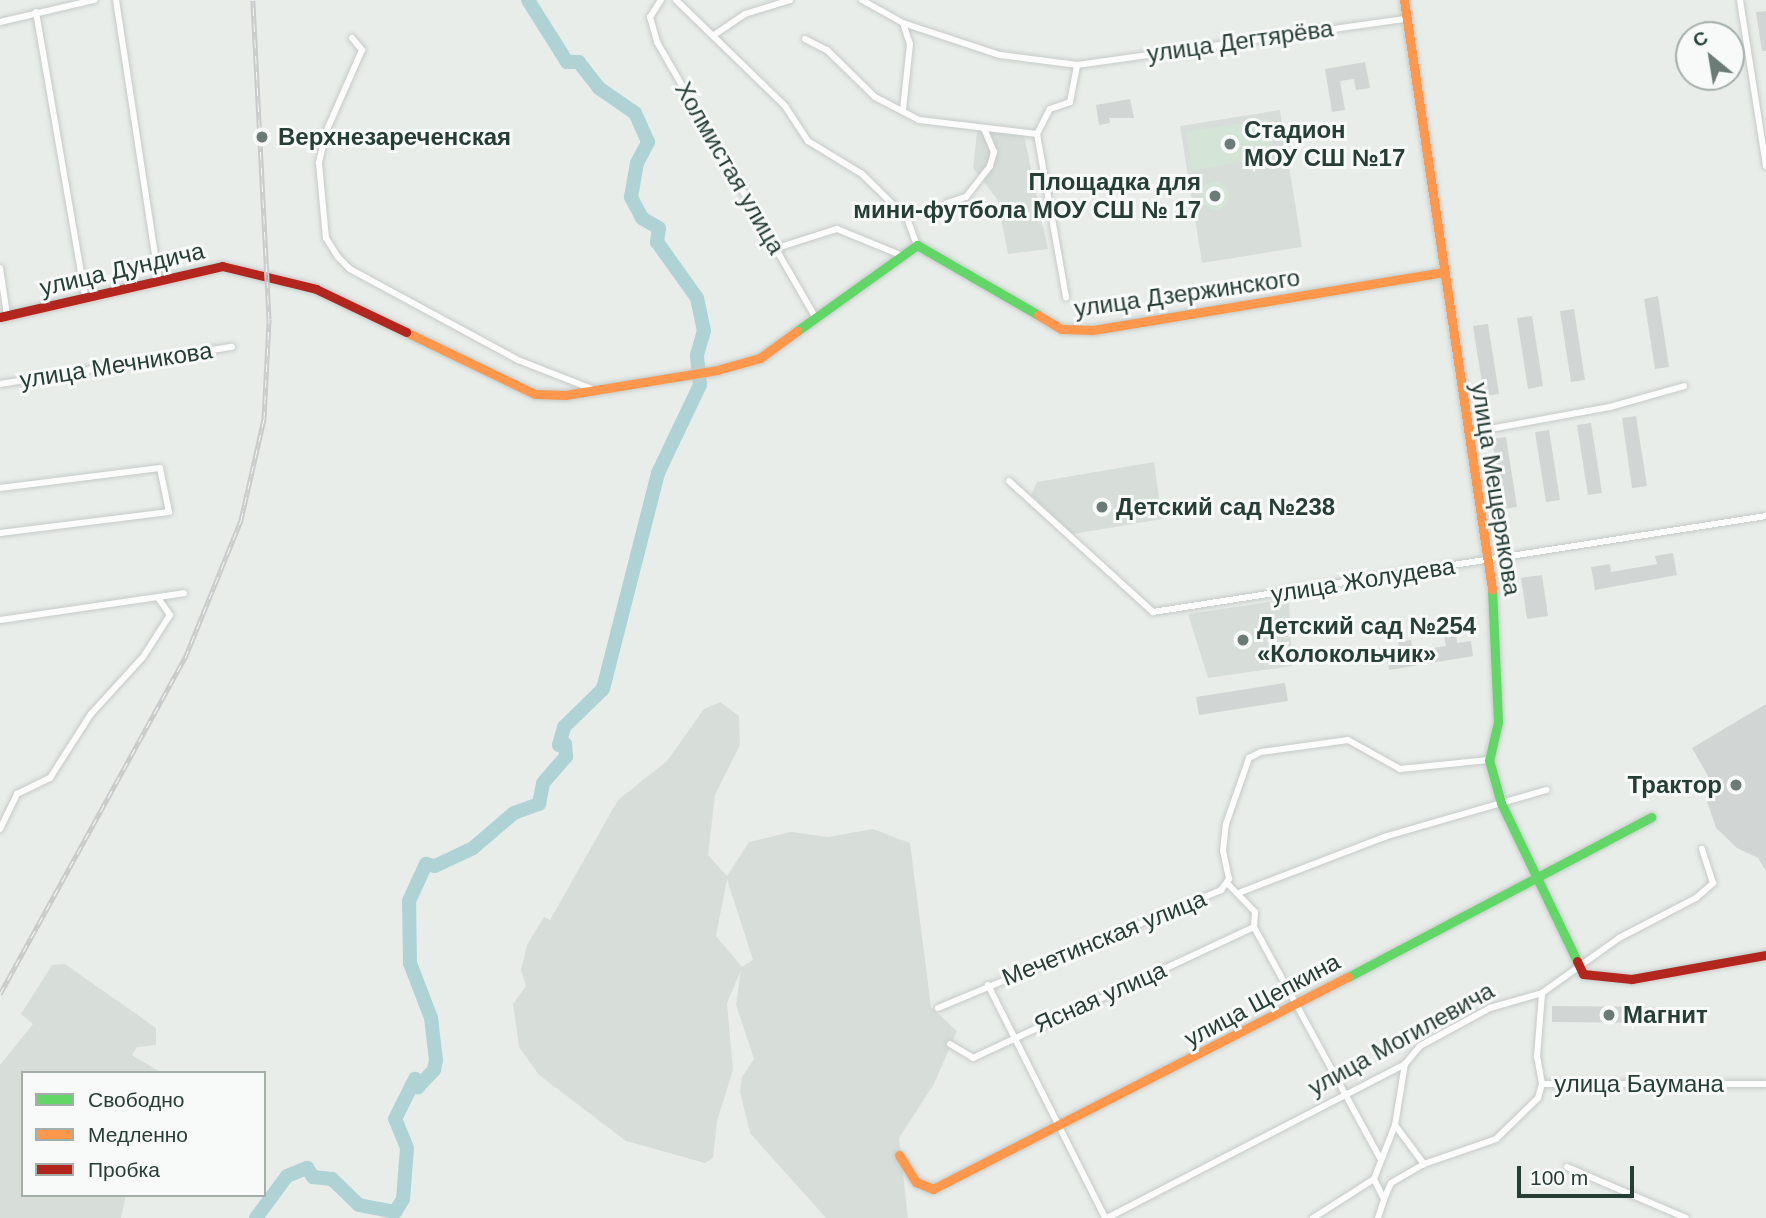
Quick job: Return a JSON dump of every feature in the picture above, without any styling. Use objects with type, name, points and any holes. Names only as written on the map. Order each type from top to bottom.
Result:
[{"type":"street","points":[[0,22],[94,0]]},
{"type":"street","points":[[116,0],[159,280]]},
{"type":"street","name":"Холмистая улица","points":[[661,0],[650,17],[684,97],[710,129],[816,318]]},
{"type":"street","points":[[676,0],[785,106],[808,141],[862,174],[908,218],[917,245],[898,254],[816,318]]},
{"type":"street","points":[[714,35],[745,14],[790,0]]},
{"type":"street","name":"улица Дегтярёва","points":[[862,0],[903,23],[1000,55],[1077,65],[1403,19]]},
{"type":"street","name":"улица Мещерякова","points":[[1404,0],[1403,19],[1489,561],[1500,682],[1489,760],[1501,803],[1579,969]]},
{"type":"street","points":[[1740,0],[1766,166]]},
{"type":"street","points":[[36,12],[85,297]]},
{"type":"street","points":[[903,23],[910,44],[903,110]]},
{"type":"street","points":[[352,38],[362,50],[326,132],[319,163],[327,238],[338,257],[350,269],[518,360],[596,390]]},
{"type":"street","points":[[805,39],[827,50],[875,97],[919,120],[1037,134]]},
{"type":"street","points":[[1066,297],[1037,134],[1046,112],[1070,102],[1077,65]]},
{"type":"street","points":[[947,203],[966,197],[990,166],[994,152],[984,128]]},
{"type":"street","points":[[777,248],[837,229],[898,254]]},
{"type":"street","name":"улица Дзержинского","points":[[917,245],[946,257],[1061,329],[1093,330],[1442,272]]},
{"type":"street","name":"улица Дундича","points":[[4,316],[212,266],[252,271],[355,304],[480,372],[535,394],[596,390],[717,370],[760,358],[816,318]]},
{"type":"street","points":[[0,268],[4,316]]},
{"type":"street","name":"улица Мечникова","points":[[0,384],[232,347]]},
{"type":"street","points":[[1468,433],[1610,407],[1684,386]]},
{"type":"street","points":[[0,488],[160,468],[169,512],[0,533]]},
{"type":"street","name":"улица Жолудева","points":[[1009,481],[1150,611],[1489,561],[1766,516]]},
{"type":"street","points":[[0,621],[184,593]]},
{"type":"street","points":[[0,829],[17,794],[50,778],[92,714],[143,657],[170,615],[158,598]]},
{"type":"street","name":"Мечетинская улица","points":[[938,1008],[988,985],[1213,896],[1227,883],[1226,824],[1249,758],[1261,752],[1348,740],[1400,769],[1489,760]]},
{"type":"street","points":[[1241,892],[1387,836],[1546,790]]},
{"type":"street","name":"улица Щепкина","points":[[899,1155],[916,1182],[933,1189],[1060,1128],[1536,880],[1650,817]]},
{"type":"street","name":"улица Могилевича","points":[[1106,1218],[1405,1064],[1420,1046],[1490,1008],[1542,993],[1619,938],[1710,888],[1713,878],[1702,849]]},
{"type":"street","points":[[1227,883],[1241,892],[1255,912],[1255,927],[1299,1002],[1380,1158]]},
{"type":"street","name":"Ясная улица","points":[[950,1044],[973,1058],[1011,1036],[1255,927]]},
{"type":"street","points":[[1579,969],[1591,978],[1632,979],[1766,955]]},
{"type":"street","points":[[988,985],[1011,1036],[1106,1218]]},
{"type":"street","points":[[1542,993],[1537,1057],[1542,1084]]},
{"type":"street","points":[[1313,1218],[1374,1179],[1395,1125],[1405,1064]]},
{"type":"street","name":"улица Баумана","points":[[1384,1199],[1391,1183],[1424,1164],[1496,1139],[1538,1098],[1542,1084],[1766,1084]]},
{"type":"street","points":[[1395,1125],[1424,1164]]},
{"type":"street","points":[[1567,1167],[1686,1218]]},
{"type":"street","points":[[1374,1179],[1384,1199],[1378,1218]]},
{"type":"shaded area","points":[[1280,110],[1302,247],[1202,263],[1180,126]]},
{"type":"shaded area","points":[[1023,131],[1048,249],[1008,254],[997,199],[973,168],[977,132]]},
{"type":"shaded area","name":"Детский сад №238","points":[[1154,462],[1162,519],[1073,534],[1031,495],[1037,482]]},
{"type":"shaded area","name":"Детский сад №254 «Колокольчик»","points":[[1289,599],[1292,666],[1208,678],[1188,614]]},
{"type":"shaded area","points":[[720,702],[739,716],[740,745],[715,795],[708,855],[727,876],[749,842],[791,832],[828,837],[873,829],[910,843],[931,1007],[957,1031],[934,1084],[899,1138],[908,1218],[826,1218],[750,1133],[740,1092],[742,1077],[754,1059],[736,1005],[741,970],[727,1003],[733,1070],[717,1121],[713,1158],[705,1163],[626,1141],[539,1075],[519,1047],[513,1004],[526,986],[521,970],[527,945],[544,917],[550,920],[618,800],[667,761],[704,709]],"holes":[[[727,879],[753,960],[742,967],[716,936]]]},
{"type":"shaded area","points":[[65,964],[156,1028],[156,1045],[137,1047],[132,1055],[159,1071],[21,1071],[21,1197],[126,1197],[121,1218],[0,1218],[0,1065],[33,1024],[21,1014],[52,965]]},
{"type":"green space","name":"Стадион МОУ СШ №17","points":[[1268,119],[1274,157],[1192,170],[1186,132]]},
{"type":"green space","name":"Площадка для мини-футбола МОУ СШ № 17","points":[[1215,182],[1225,186],[1229,196],[1225,206],[1215,210],[1205,206],[1201,196],[1205,186]]},
{"type":"building","points":[[1766,11],[1766,51],[1762,51],[1756,12]]},
{"type":"building","points":[[1365,62],[1370,88],[1356,90],[1354,79],[1340,81],[1345,110],[1332,112],[1325,69]]},
{"type":"building","points":[[1130,99],[1134,118],[1109,118],[1110,123],[1099,125],[1096,105]]},
{"type":"building","points":[[1658,296],[1669,367],[1655,369],[1644,299]]},
{"type":"building","points":[[1574,309],[1585,380],[1571,382],[1560,311]]},
{"type":"building","points":[[1532,316],[1543,386],[1528,389],[1517,318]]},
{"type":"building","points":[[1488,324],[1499,394],[1484,396],[1473,326]]},
{"type":"building","points":[[1636,416],[1647,486],[1632,488],[1622,418]]},
{"type":"building","points":[[1591,423],[1602,493],[1588,495],[1577,425]]},
{"type":"building","points":[[1549,430],[1560,500],[1546,502],[1535,432]]},
{"type":"building","points":[[1506,437],[1517,507],[1503,509],[1492,439]]},
{"type":"building","points":[[1673,553],[1677,575],[1595,590],[1591,567],[1610,564],[1611,572],[1657,564],[1655,556]]},
{"type":"building","points":[[1542,575],[1548,616],[1527,619],[1521,578]]},
{"type":"building","points":[[1456,634],[1457,643],[1471,641],[1473,656],[1389,670],[1386,654],[1400,651],[1398,642],[1411,640],[1413,651],[1446,646],[1444,636]]},
{"type":"building","points":[[1285,683],[1288,701],[1199,715],[1196,697]]},
{"type":"building","name":"Трактор","points":[[1766,704],[1766,871],[1758,858],[1737,848],[1716,828],[1706,798],[1708,776],[1692,748]]},
{"type":"building","name":"Магнит","points":[[1552,1006],[1666,1007],[1665,1023],[1552,1022]]},
{"type":"waterway","points":[[256,1218],[287,1176],[307,1168],[313,1177],[332,1179],[359,1205],[395,1212],[403,1199],[407,1148],[395,1119],[415,1079],[418,1087],[434,1070],[436,1060],[431,1018],[410,963],[409,901],[426,864],[435,866],[473,848],[514,813],[539,804],[543,783],[566,757],[565,744],[559,745],[564,727],[603,689],[658,473],[700,385],[697,355],[704,331],[697,298],[657,242],[659,228],[642,218],[631,197],[637,163],[648,142],[635,113],[599,88],[579,62],[567,62],[528,0]]},
{"type":"railway","points":[[0,994],[185,658],[241,520],[264,419],[269,319],[253,0]]},
{"type":"traffic: fast","points":[[797,331],[917,245],[1038,315]]},
{"type":"traffic: fast","points":[[1492,589],[1498,722],[1489,760],[1501,803],[1577,961]]},
{"type":"traffic: fast","points":[[1348,977],[1651,817]]},
{"type":"traffic: slow","points":[[1404,0],[1492,589]]},
{"type":"traffic: slow","points":[[1038,315],[1061,329],[1093,330],[1442,272]]},
{"type":"traffic: slow","points":[[406,332],[535,394],[565,395],[717,370],[760,358],[797,331]]},
{"type":"traffic: slow","points":[[899,1155],[916,1182],[933,1189],[1348,977]]},
{"type":"traffic: jam","points":[[0,317],[222,266],[316,289],[406,332]]},
{"type":"traffic: jam","points":[[1577,961],[1583,974],[1632,979],[1766,955]]},
{"type":"place","name":"Верхнезареченская","points":[[262,137]]},
{"type":"place","name":"Стадион МОУ СШ №17","points":[[1230,144]]},
{"type":"place","name":"Площадка для мини-футбола МОУ СШ № 17","points":[[1215,196]]},
{"type":"place","name":"Детский сад №238","points":[[1102,507]]},
{"type":"place","name":"Детский сад №254 «Колокольчик»","points":[[1243,640]]},
{"type":"place","name":"Трактор","points":[[1736,785]]},
{"type":"place","name":"Магнит","points":[[1609,1015]]}]
